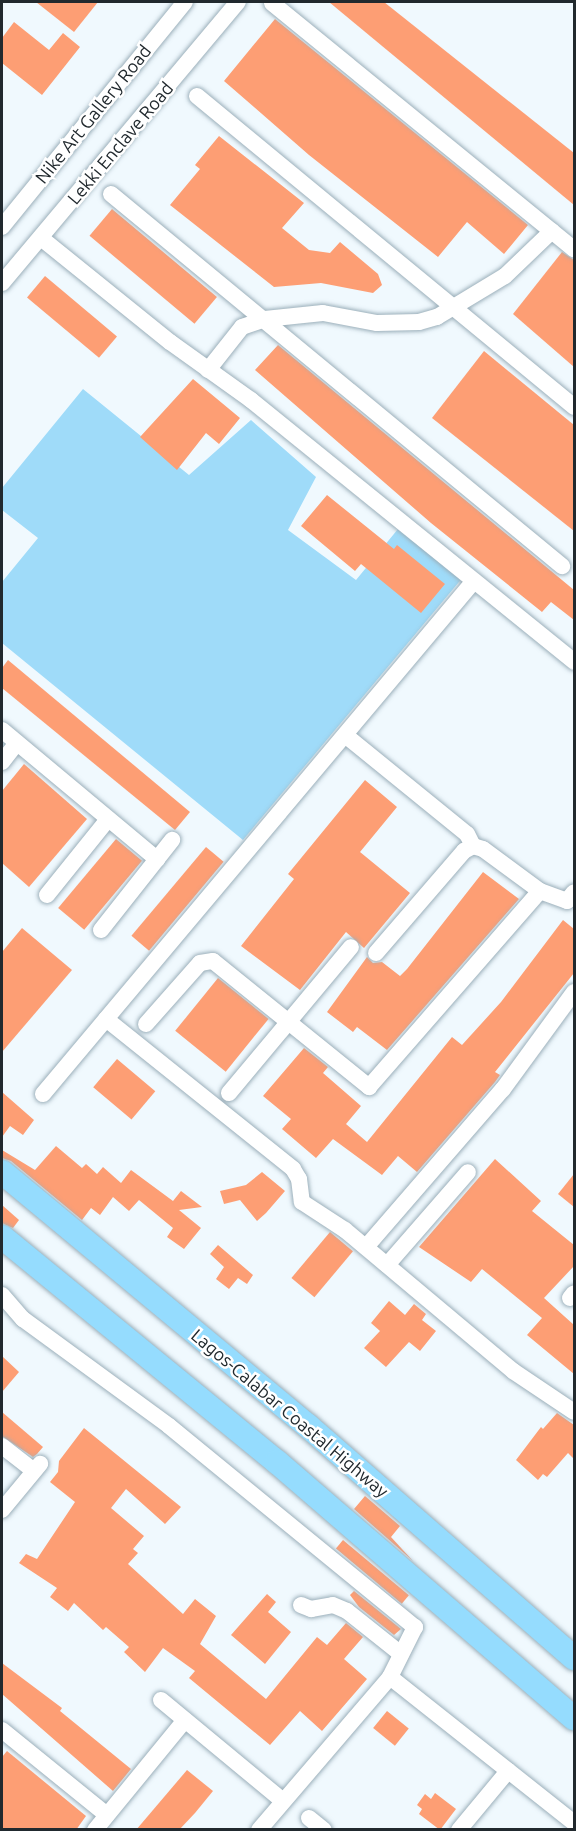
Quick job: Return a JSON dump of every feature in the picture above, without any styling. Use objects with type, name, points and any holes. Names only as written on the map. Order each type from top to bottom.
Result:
[{"type":"highway","name":"Lagos-Calabar Coastal Highway","points":[[2,1172],[308,1426],[574,1658]]},
{"type":"highway","points":[[2,1237],[277,1462],[574,1718]]},
{"type":"street","name":"Nike Art Gallery Road","points":[[2,227],[185,2]]},
{"type":"street","name":"Lekki Enclave Road","points":[[2,283],[238,2]]},
{"type":"street","points":[[272,3],[574,249]]},
{"type":"street","points":[[197,96],[574,407]]},
{"type":"street","points":[[111,194],[265,318],[562,566]]},
{"type":"street","points":[[208,370],[242,327],[265,318],[323,313],[377,323],[420,322],[454,309],[505,276],[552,231]]},
{"type":"street","points":[[41,238],[574,662]]},
{"type":"street","points":[[43,1094],[473,582]]},
{"type":"street","points":[[2,730],[157,859]]},
{"type":"street","points":[[345,735],[466,834],[472,846]]},
{"type":"street","points":[[2,762],[17,743]]},
{"type":"street","points":[[46,895],[108,819]]},
{"type":"street","points":[[101,930],[172,840]]},
{"type":"street","points":[[376,953],[464,851],[472,846],[483,849],[540,891],[572,900]]},
{"type":"street","points":[[146,1024],[205,961],[223,966],[369,1088],[540,891]]},
{"type":"street","points":[[229,1093],[351,946]]},
{"type":"street","points":[[366,1247],[503,1089],[574,992]]},
{"type":"street","points":[[106,1019],[293,1169],[299,1179],[302,1202],[366,1247],[513,1371],[574,1412]]},
{"type":"street","points":[[387,1265],[468,1172]]},
{"type":"street","points":[[2,1295],[23,1319],[169,1426],[415,1627],[390,1677],[259,1830]]},
{"type":"street","points":[[2,1446],[34,1465],[2,1510]]},
{"type":"street","points":[[301,1605],[311,1609],[333,1605],[347,1611],[401,1654]]},
{"type":"street","points":[[390,1677],[574,1823]]},
{"type":"street","points":[[161,1700],[283,1801]]},
{"type":"street","points":[[95,1830],[185,1720]]},
{"type":"street","points":[[2,1730],[107,1815]]},
{"type":"street","points":[[459,1830],[508,1771]]},
{"type":"street","points":[[309,1818],[324,1830]]},
{"type":"shaded area","points":[[83,389],[189,475],[251,420],[316,477],[288,530],[356,580],[398,529],[464,576],[243,840],[2,643],[2,582],[38,538],[2,510],[2,488]]},
{"type":"building","points":[[36,2],[98,2],[74,32]]},
{"type":"building","points":[[329,2],[384,2],[574,153],[574,205]]},
{"type":"building","points":[[275,19],[528,225],[504,254],[467,222],[438,257],[309,155],[224,81]]},
{"type":"building","points":[[14,22],[49,50],[63,33],[80,47],[42,95],[2,63],[2,38]]},
{"type":"building","points":[[219,136],[304,203],[282,228],[309,250],[330,253],[340,242],[378,274],[382,285],[373,293],[321,283],[274,287],[170,205],[200,169],[195,165]]},
{"type":"building","points":[[112,209],[217,297],[194,324],[90,236]]},
{"type":"building","points":[[562,252],[574,260],[574,367],[513,314]]},
{"type":"building","points":[[45,276],[117,336],[99,358],[27,297]]},
{"type":"building","points":[[278,345],[574,590],[574,620],[551,602],[542,612],[431,523],[255,370]]},
{"type":"building","points":[[484,351],[574,425],[574,531],[432,418]]},
{"type":"building","points":[[193,379],[240,418],[219,444],[206,433],[177,470],[140,437]]},
{"type":"building","points":[[327,495],[394,549],[397,545],[445,584],[421,613],[361,564],[355,571],[301,526]]},
{"type":"building","points":[[8,660],[190,812],[175,830],[2,688],[2,668]]},
{"type":"building","points":[[24,764],[87,819],[29,887],[2,863],[2,791]]},
{"type":"building","points":[[365,780],[397,807],[360,852],[410,893],[364,948],[346,932],[300,990],[241,946],[294,879],[288,874]]},
{"type":"building","points":[[116,839],[142,861],[84,930],[58,908]]},
{"type":"building","points":[[206,847],[224,862],[149,951],[131,936]]},
{"type":"building","points":[[483,872],[519,899],[387,1050],[357,1027],[353,1032],[327,1012],[367,957],[373,963],[382,962],[400,976]]},
{"type":"building","points":[[563,920],[574,929],[574,973],[495,1072],[500,1075],[495,1082],[417,1172],[398,1156],[382,1175],[333,1139],[316,1158],[282,1129],[291,1119],[263,1096],[304,1048],[328,1067],[323,1073],[361,1106],[346,1124],[367,1142],[452,1037],[462,1045],[501,1002]]},
{"type":"building","points":[[22,928],[72,970],[2,1052],[2,952]]},
{"type":"building","points":[[218,978],[269,1019],[226,1072],[175,1031]]},
{"type":"building","points":[[117,1059],[155,1091],[132,1119],[93,1087]]},
{"type":"building","points":[[2,1092],[34,1120],[23,1135],[10,1126],[2,1137]]},
{"type":"building","points":[[56,1146],[82,1168],[86,1164],[97,1174],[103,1167],[121,1183],[131,1170],[173,1201],[181,1191],[202,1207],[179,1210],[201,1228],[184,1249],[167,1237],[173,1228],[139,1200],[129,1211],[113,1197],[100,1215],[91,1208],[82,1220],[11,1161],[2,1158],[2,1150],[35,1170]]},
{"type":"building","points":[[495,1159],[541,1201],[532,1211],[574,1245],[574,1266],[544,1298],[574,1325],[574,1374],[527,1335],[542,1318],[482,1269],[471,1282],[419,1247]]},
{"type":"building","points":[[262,1172],[285,1191],[257,1221],[240,1200],[224,1204],[220,1191],[246,1185]]},
{"type":"building","points":[[574,1174],[574,1207],[558,1194]]},
{"type":"building","points":[[2,1205],[19,1220],[13,1228],[2,1223]]},
{"type":"building","points":[[330,1232],[353,1251],[314,1297],[291,1278]]},
{"type":"building","points":[[218,1245],[253,1275],[247,1284],[238,1278],[229,1289],[216,1279],[224,1267],[210,1254]]},
{"type":"building","points":[[389,1301],[405,1315],[414,1304],[426,1314],[422,1320],[436,1331],[420,1351],[409,1342],[386,1367],[364,1348],[380,1331],[371,1323]]},
{"type":"building","points":[[2,1356],[19,1372],[2,1392]]},
{"type":"building","points":[[2,1412],[43,1447],[37,1454],[33,1457],[2,1436]]},
{"type":"building","points":[[557,1413],[574,1425],[574,1459],[568,1453],[547,1477],[543,1474],[538,1480],[516,1460],[541,1427],[543,1429]]},
{"type":"building","points":[[84,1428],[181,1507],[165,1524],[126,1489],[111,1508],[144,1536],[133,1549],[138,1553],[128,1564],[183,1614],[195,1599],[216,1616],[200,1644],[266,1699],[317,1637],[327,1645],[346,1623],[363,1637],[344,1659],[367,1679],[322,1731],[300,1711],[270,1745],[189,1678],[195,1671],[163,1648],[145,1672],[124,1652],[129,1647],[106,1627],[103,1630],[74,1603],[68,1611],[50,1597],[57,1588],[19,1563],[26,1554],[37,1559],[75,1502],[50,1482],[58,1472],[59,1461]]},
{"type":"building","points":[[365,1496],[400,1526],[391,1537],[413,1561],[354,1509]]},
{"type":"building","points":[[343,1540],[409,1595],[402,1604],[336,1548]]},
{"type":"building","points":[[354,1591],[401,1629],[394,1635],[359,1607],[350,1595]]},
{"type":"building","points":[[267,1594],[276,1602],[268,1612],[291,1632],[265,1664],[231,1635]]},
{"type":"building","points":[[2,1663],[62,1708],[60,1711],[131,1769],[113,1791],[2,1694]]},
{"type":"building","points":[[387,1711],[409,1729],[395,1746],[373,1728]]},
{"type":"building","points":[[7,1751],[86,1816],[76,1830],[2,1830],[2,1757]]},
{"type":"building","points":[[187,1770],[213,1791],[195,1813],[179,1830],[136,1830]]},
{"type":"building","points":[[435,1793],[456,1809],[440,1830],[419,1814],[422,1809],[417,1805],[425,1794],[431,1799]]}]
